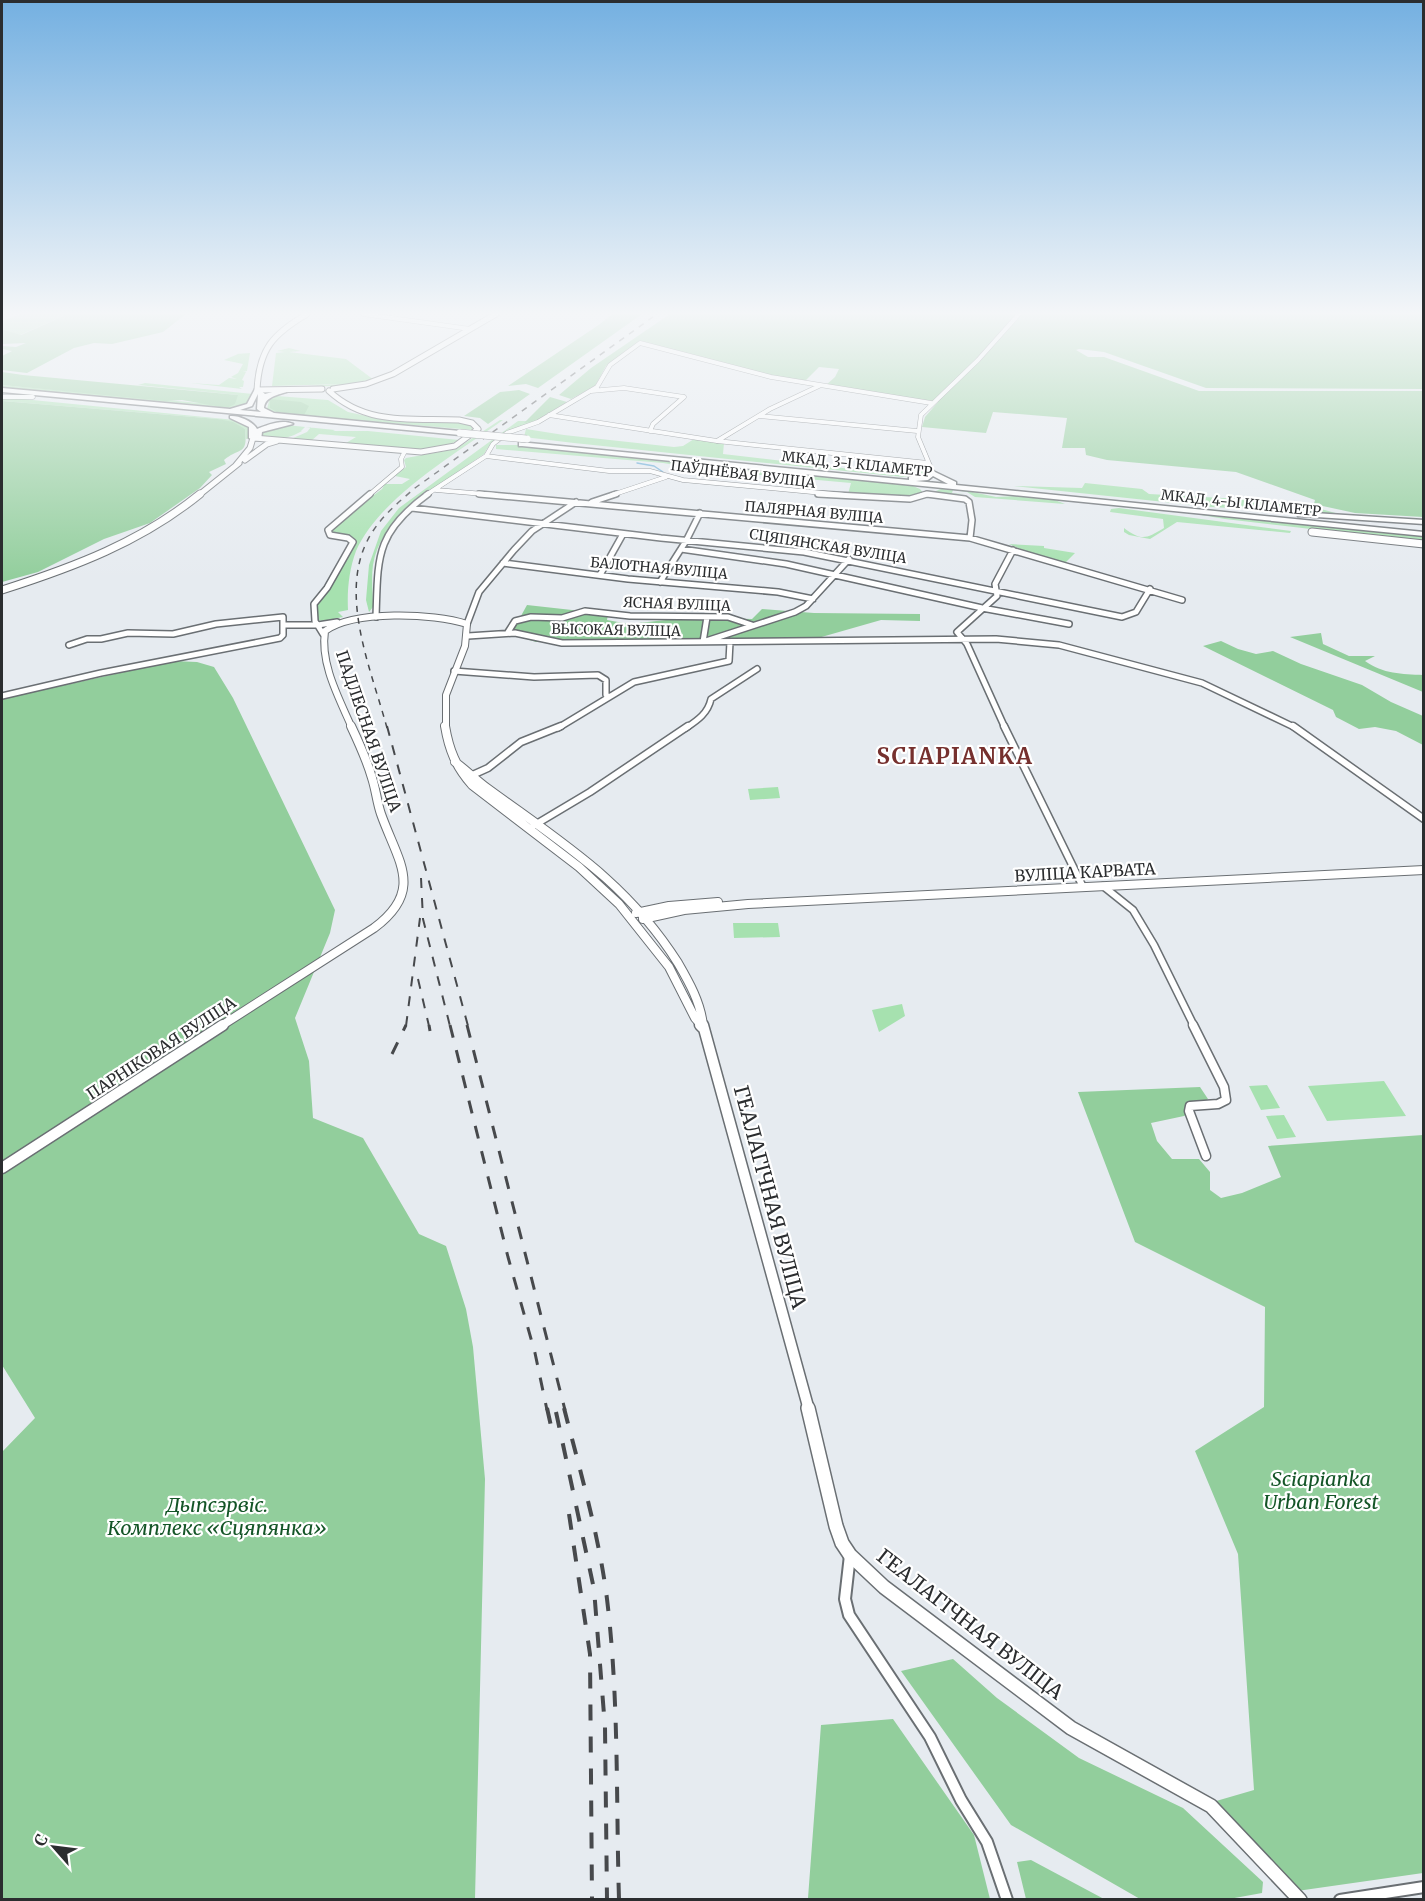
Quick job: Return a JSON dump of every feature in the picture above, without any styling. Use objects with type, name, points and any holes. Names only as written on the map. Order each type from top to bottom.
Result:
[{"type":"highway","points":[[94,403],[304,424],[372,427]]},
{"type":"highway","points":[[114,403],[372,427]]},
{"type":"highway","points":[[208,410],[244,408],[252,403]]},
{"type":"highway","points":[[261,403],[262,411],[279,417]]},
{"type":"highway","points":[[228,416],[250,424],[256,438]]},
{"type":"highway","points":[[256,438],[259,431],[267,427],[304,424]]},
{"type":"highway","name":"МКАД, 3-І КІЛАМЕТР","points":[[372,427],[1057,496]]},
{"type":"highway","points":[[910,481],[925,478],[933,473],[951,485]]},
{"type":"highway","points":[[910,481],[926,493],[951,485]]},
{"type":"highway","points":[[1057,496],[1093,505],[1104,513],[1110,508],[1121,505],[1312,532]]},
{"type":"highway","name":"МКАД, 4-Ы КІЛАМЕТР","points":[[1057,496],[1424,532]]},
{"type":"highway","name":"МКАД, 4-Ы КІЛАМЕТР","points":[[1121,505],[1424,532]]},
{"type":"highway","points":[[1228,511],[1424,522]]},
{"type":"main road","points":[[237,465],[256,438],[427,452],[450,448],[464,441],[478,429],[472,423],[459,420],[366,414],[341,403]]},
{"type":"main road","points":[[2,590],[76,566],[132,540],[170,518],[267,444],[283,440]]},
{"type":"main road","points":[[1312,532],[1424,544]]},
{"type":"street","points":[[376,617],[377,567],[382,547],[393,525],[412,507],[486,456],[493,444],[507,433],[535,424],[569,403]]},
{"type":"street","points":[[650,431],[653,424],[677,403]]},
{"type":"street","points":[[717,441],[786,403]]},
{"type":"street","points":[[931,403],[920,418],[917,431],[933,473]]},
{"type":"street","points":[[549,415],[717,441],[928,463]]},
{"type":"street","points":[[760,416],[917,431]]},
{"type":"street","points":[[323,634],[314,613],[314,604],[327,588],[353,542],[348,538],[330,535],[328,530],[402,467],[401,459],[405,451]]},
{"type":"street","name":"ПАЎДНЁВАЯ ВУЛІЦА","points":[[486,456],[609,471],[646,471],[666,477],[833,495],[910,499],[926,493],[964,497],[969,501],[973,512],[970,538]]},
{"type":"street","points":[[590,503],[666,477]]},
{"type":"street","name":"ПАЛЯРНАЯ ВУЛІЦА","points":[[436,490],[970,538],[1062,567],[1150,589],[1182,600]]},
{"type":"street","name":"ГЕАЛАГІЧНАЯ ВУЛІЦА","points":[[576,502],[529,534],[479,592],[467,624],[468,636],[447,687],[445,712],[451,752],[455,762],[469,777],[528,828],[597,882],[632,918],[669,967],[694,1018],[703,1028]]},
{"type":"street","name":"СЦЯПЯНСКАЯ ВУЛІЦА","points":[[412,507],[623,534],[784,549],[849,559],[1129,618],[1136,615],[1150,589]]},
{"type":"street","points":[[660,582],[686,541],[700,513]]},
{"type":"street","points":[[600,575],[623,534]]},
{"type":"street","points":[[681,549],[772,561],[982,608],[1068,624]]},
{"type":"street","points":[[1013,550],[995,584],[996,596],[957,630],[967,644],[1009,737],[1083,887]]},
{"type":"street","name":"ЯСНАЯ ВУЛІЦА","points":[[508,633],[515,621],[526,618],[562,618],[585,611],[630,616],[733,617],[752,625],[799,610],[813,599],[849,559]]},
{"type":"street","name":"БАЛОТНАЯ ВУЛІЦА","points":[[503,563],[660,582],[778,592],[813,599]]},
{"type":"street","points":[[2,696],[101,673],[280,638],[283,635],[283,617],[216,624],[174,634],[128,633],[101,639],[87,639],[69,645]]},
{"type":"street","points":[[283,624],[318,625],[376,617],[458,621],[467,624]]},
{"type":"street","points":[[707,617],[704,642],[752,625]]},
{"type":"street","name":"ПАДЛЕСНАЯ ВУЛІЦА","points":[[336,952],[391,914],[402,898],[405,881],[398,852],[377,802],[372,777],[340,702],[323,644],[323,634],[337,622]]},
{"type":"street","name":"ВЫСОКАЯ ВУЛІЦА","points":[[468,636],[508,633],[562,644],[963,640]]},
{"type":"street","points":[[963,640],[1020,640],[1059,645],[1202,683],[1293,726],[1424,819]]},
{"type":"street","points":[[469,777],[488,768],[521,742],[558,728],[641,679],[729,661],[730,642]]},
{"type":"street","points":[[528,828],[590,792],[699,719],[710,708],[711,699],[757,669]]},
{"type":"street","points":[[454,671],[534,676],[598,675],[606,680],[606,695],[609,696]]},
{"type":"street","name":"ГЕАЛАГІЧНАЯ ВУЛІЦА","points":[[469,777],[538,823],[605,873],[644,915],[668,947],[689,984],[703,1018],[703,1028],[804,1389],[836,1526],[842,1543],[850,1555],[884,1587],[1071,1728],[1211,1806],[1300,1899]]},
{"type":"street","name":"ВУЛІЦА КАРВАТА","points":[[632,918],[748,904],[1424,870]]},
{"type":"street","points":[[1103,886],[1133,910],[1154,945],[1224,1086],[1226,1100],[1218,1104],[1190,1106],[1189,1111],[1206,1156]]},
{"type":"street","name":"ПАРНІКОВАЯ ВУЛІЦА","points":[[2,1168],[336,952]]},
{"type":"street","points":[[850,1555],[845,1599],[849,1615],[930,1737],[961,1800],[987,1842],[1007,1899]]},
{"type":"street","points":[[1340,1899],[1424,1887]]},
{"type":"green space","points":[[2,403],[218,419],[233,422],[245,429],[246,438],[242,450],[224,460],[226,464],[209,472],[212,475],[200,488],[150,523],[104,539],[38,572],[2,582]]},
{"type":"green space","points":[[23,403],[60,403],[235,420],[249,425],[252,438],[246,439],[245,429],[218,419]]},
{"type":"green space","points":[[160,403],[250,403],[225,410],[206,406]]},
{"type":"green space","points":[[197,403],[235,403],[227,408]]},
{"type":"green space","points":[[269,403],[333,403],[348,412],[376,418],[462,423],[471,426],[473,430],[269,413],[264,408],[273,412],[267,409]]},
{"type":"green space","points":[[270,403],[302,403],[309,406],[304,415],[277,412],[270,408]]},
{"type":"green space","points":[[484,403],[518,403],[488,424],[480,418],[464,416]]},
{"type":"green space","points":[[544,403],[566,403],[536,421],[524,423]]},
{"type":"green space","points":[[937,403],[1423,403],[1423,517],[1355,513],[1318,505],[1314,504],[1315,500],[1236,472],[1107,460],[1086,455],[1085,448],[1062,448],[1067,418],[993,412],[986,433],[922,427],[925,417]]},
{"type":"green space","points":[[503,420],[421,478],[382,513],[367,531],[356,551],[349,580],[348,610],[338,612],[343,617],[318,620],[317,605],[355,542],[351,537],[333,534],[331,531],[343,518],[382,489],[385,484],[402,484],[410,479],[395,476],[406,467],[404,460],[406,458],[456,449]]},
{"type":"green space","points":[[518,421],[536,421],[500,436],[484,454],[416,501],[388,530],[378,546],[373,565],[373,607],[369,612],[366,600],[369,565],[381,531],[399,508]]},
{"type":"green space","points":[[286,425],[306,427],[297,434],[281,438],[270,438],[260,434]]},
{"type":"green space","points":[[311,428],[459,440],[433,449],[404,450],[346,443],[356,437],[319,434],[311,441],[291,439]]},
{"type":"green space","points":[[526,429],[674,447],[683,446],[694,439],[724,443],[723,454],[902,475],[915,463],[926,465],[929,473],[925,476],[903,477],[574,443],[524,437]]},
{"type":"green space","points":[[496,445],[522,445],[913,486],[923,493],[912,497],[848,494],[851,483],[705,470],[663,463],[496,449]]},
{"type":"green space","points":[[1085,483],[1142,489],[1149,494],[1259,500],[1293,506],[1294,502],[1298,503],[1299,508],[1314,509],[1314,507],[1339,514],[1212,507],[1014,486],[1082,488]]},
{"type":"green space","points":[[941,489],[968,491],[996,497],[1017,496],[1055,500],[1065,504],[975,497],[967,492],[953,490],[952,493],[965,494],[931,493]]},
{"type":"green space","points":[[1119,508],[1291,531],[1290,533],[1177,522],[1150,539],[1140,537],[1148,536],[1164,528],[1163,519],[1110,512],[1111,509]]},
{"type":"green space","points":[[1195,514],[1423,536],[1423,542],[1225,519]]},
{"type":"green space","points":[[1124,528],[1139,537],[1129,535],[1124,532]]},
{"type":"green space","points":[[1009,544],[1044,546],[1044,548],[1075,553],[1064,564],[1039,557]]},
{"type":"green space","points":[[527,605],[608,614],[607,620],[629,624],[666,620],[671,617],[752,619],[762,609],[814,613],[920,614],[920,621],[881,620],[818,638],[536,642],[511,634]]},
{"type":"green space","points":[[1321,633],[1323,644],[1349,656],[1375,656],[1365,661],[1379,669],[1423,675],[1423,692],[1290,637]]},
{"type":"green space","points":[[1221,641],[1256,654],[1273,651],[1301,664],[1362,685],[1391,702],[1423,716],[1423,745],[1396,731],[1375,727],[1359,729],[1336,717],[1333,710],[1203,646]]},
{"type":"green space","name":"Дыпсэрвіс. Комплекс «Сцяпянка»","points":[[174,661],[197,662],[214,667],[233,698],[335,910],[330,933],[295,1018],[309,1061],[313,1118],[363,1138],[419,1234],[446,1246],[466,1309],[473,1347],[485,1479],[475,1899],[2,1899],[2,1452],[35,1418],[2,1365],[2,699]]},
{"type":"green space","points":[[778,787],[780,798],[750,800],[748,789]]},
{"type":"green space","points":[[733,923],[778,923],[780,937],[734,938]]},
{"type":"green space","points":[[902,1004],[905,1016],[879,1032],[872,1010]]},
{"type":"green space","points":[[1384,1081],[1406,1116],[1327,1121],[1308,1086]]},
{"type":"green space","points":[[1267,1085],[1280,1108],[1261,1110],[1249,1086]]},
{"type":"green space","name":"Sciapianka Urban Forest","points":[[1200,1087],[1208,1099],[1184,1116],[1151,1123],[1157,1141],[1172,1159],[1199,1159],[1210,1172],[1210,1190],[1221,1198],[1242,1193],[1281,1177],[1268,1146],[1423,1135],[1423,1873],[1290,1892],[1223,1822],[1199,1806],[1254,1790],[1238,1554],[1195,1451],[1264,1407],[1265,1307],[1135,1242],[1078,1092]]},
{"type":"green space","points":[[1284,1115],[1296,1137],[1277,1139],[1266,1116]]},
{"type":"green space","points":[[953,1659],[997,1698],[1079,1758],[1183,1808],[1263,1882],[1262,1893],[1229,1899],[1140,1899],[1011,1825],[901,1671]]},
{"type":"green space","points":[[893,1719],[974,1835],[990,1899],[808,1898],[821,1725]]},
{"type":"green space","points":[[1031,1860],[1104,1899],[1026,1899],[1017,1862]]},
{"type":"waterway","points":[[637,463],[654,466],[663,472]]},
{"type":"railway","points":[[387,728],[360,628],[357,577],[362,553],[377,525],[415,488],[534,403]]},
{"type":"railway","points":[[387,726],[468,1026]]},
{"type":"railway","points":[[421,878],[423,919],[450,1026]]},
{"type":"railway","points":[[406,1026],[420,918]]},
{"type":"railway","points":[[418,979],[429,1026]]},
{"type":"railway","points":[[392,1054],[406,1025]]},
{"type":"railway","points":[[429,1025],[430,1031]]},
{"type":"railway","points":[[450,1025],[508,1257],[535,1353],[547,1410]]},
{"type":"railway","points":[[467,1025],[565,1410]]},
{"type":"railway","points":[[547,1408],[551,1426]]},
{"type":"railway","points":[[564,1408],[594,1527],[607,1599],[614,1674],[619,1900]]},
{"type":"railway","points":[[556,1412],[594,1589],[605,1727],[607,1900]]},
{"type":"railway","points":[[569,1514],[590,1654],[592,1900]]},
{"type":"district","name":"SCIAPIANKA","points":[[955,756]]}]
